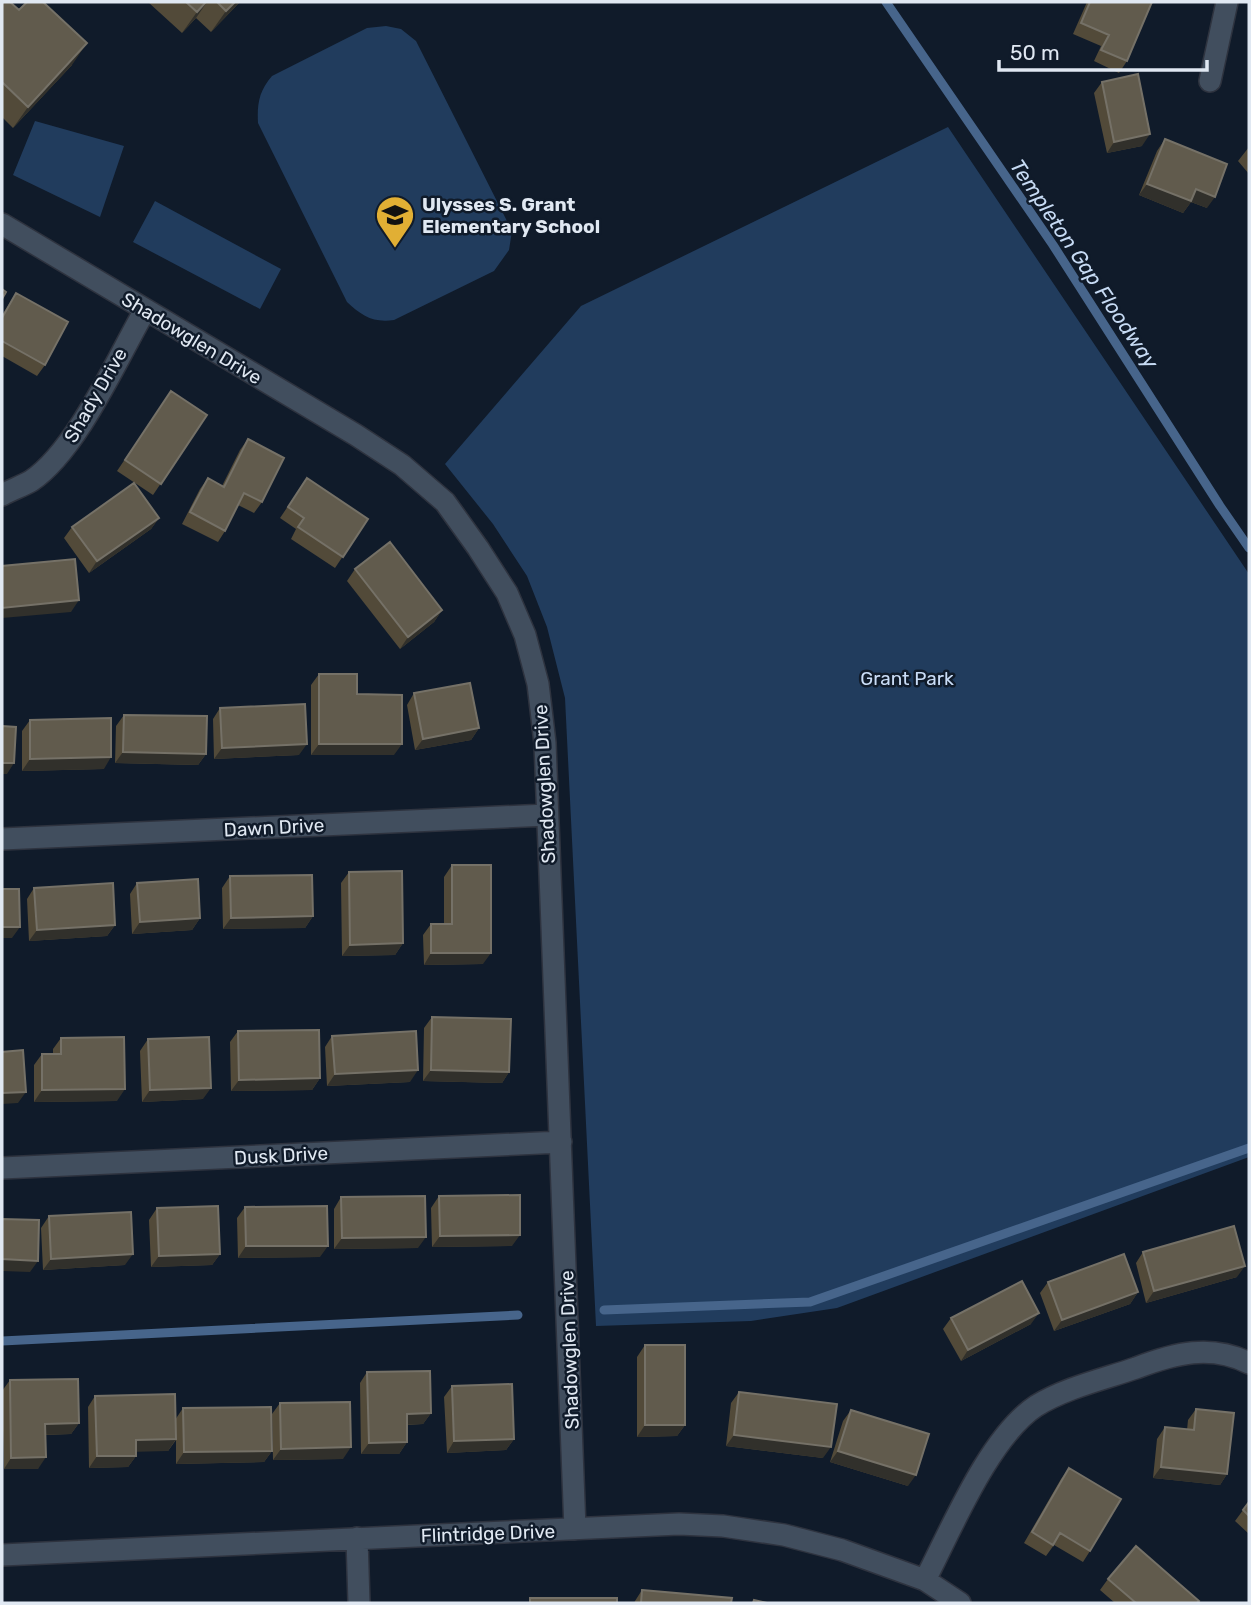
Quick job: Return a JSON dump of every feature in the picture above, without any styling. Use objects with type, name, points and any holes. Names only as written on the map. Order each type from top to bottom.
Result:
[{"type":"street","points":[[1210,81],[1227,2]]},
{"type":"street","name":"Shadowglen Drive","points":[[2,224],[356,435],[401,466],[444,502],[507,593],[525,635],[538,684],[545,743],[575,1529]]},
{"type":"street","name":"Shady Drive","points":[[2,495],[32,480],[61,454],[84,419],[145,310]]},
{"type":"street","name":"Dawn Drive","points":[[2,839],[547,815]]},
{"type":"street","name":"Dusk Drive","points":[[2,1168],[561,1142]]},
{"type":"street","points":[[925,1580],[984,1466],[1023,1417],[1037,1406],[1167,1356],[1198,1352],[1231,1354],[1249,1363]]},
{"type":"street","name":"Flintridge Drive","points":[[2,1555],[679,1524],[723,1526],[772,1533],[842,1550],[925,1580],[960,1603]]},
{"type":"street","points":[[357,1538],[359,1603]]},
{"type":"green space","points":[[386,26],[401,29],[416,41],[512,231],[509,250],[494,271],[387,321],[368,317],[347,302],[258,123],[262,92],[272,76],[367,28]]},
{"type":"green space","points":[[35,121],[124,146],[100,217],[13,175]]},
{"type":"green space","name":"Grant Park","points":[[948,127],[1249,574],[1249,1157],[837,1308],[751,1321],[596,1326],[565,698],[547,627],[527,576],[493,524],[445,464],[581,306]]},
{"type":"green space","points":[[155,201],[281,269],[260,309],[133,242]]},
{"type":"building","points":[[4,2],[10,2],[19,10],[27,2],[43,2],[87,43],[28,107],[2,82]]},
{"type":"building","points":[[186,2],[206,2],[197,12]]},
{"type":"building","points":[[217,2],[235,2],[226,11]]},
{"type":"building","points":[[1090,2],[1152,2],[1127,61],[1101,50],[1109,35],[1081,23]]},
{"type":"building","points":[[1138,74],[1150,134],[1114,142],[1102,82]]},
{"type":"building","points":[[1165,139],[1227,164],[1215,197],[1196,189],[1191,201],[1147,184]]},
{"type":"building","points":[[16,293],[68,322],[45,365],[2,341],[2,318]]},
{"type":"building","points":[[171,391],[207,415],[161,484],[125,460]]},
{"type":"building","points":[[248,439],[284,458],[262,502],[244,493],[225,531],[190,512],[208,478],[224,487]]},
{"type":"building","points":[[307,478],[368,519],[343,557],[298,527],[304,518],[288,507]]},
{"type":"building","points":[[134,483],[159,518],[97,561],[72,527]]},
{"type":"building","points":[[390,542],[442,610],[408,637],[355,569]]},
{"type":"building","points":[[75,559],[79,600],[2,608],[2,566]]},
{"type":"building","points":[[319,674],[357,674],[357,694],[402,695],[402,744],[319,744]]},
{"type":"building","points":[[470,683],[479,728],[423,739],[414,693]]},
{"type":"building","points":[[305,704],[307,744],[222,748],[220,708]]},
{"type":"building","points":[[124,715],[207,716],[206,754],[123,752]]},
{"type":"building","points":[[111,718],[111,757],[30,759],[30,720]]},
{"type":"building","points":[[2,726],[16,727],[14,763],[2,763]]},
{"type":"building","points":[[452,865],[491,865],[491,953],[431,953],[431,924],[452,924]]},
{"type":"building","points":[[402,871],[403,943],[350,945],[349,872]]},
{"type":"building","points":[[312,875],[313,916],[231,918],[230,876]]},
{"type":"building","points":[[198,879],[200,918],[140,922],[137,883]]},
{"type":"building","points":[[113,883],[115,925],[37,930],[34,888]]},
{"type":"building","points":[[2,889],[19,889],[20,927],[2,927]]},
{"type":"building","points":[[432,1017],[511,1019],[509,1072],[431,1070]]},
{"type":"building","points":[[319,1030],[320,1078],[239,1080],[238,1031]]},
{"type":"building","points":[[416,1031],[418,1070],[335,1074],[332,1036]]},
{"type":"building","points":[[124,1037],[125,1089],[42,1090],[42,1054],[61,1054],[61,1038]]},
{"type":"building","points":[[209,1037],[211,1088],[150,1090],[148,1039]]},
{"type":"building","points":[[23,1050],[26,1092],[2,1093],[2,1052]]},
{"type":"building","points":[[520,1195],[520,1235],[440,1236],[439,1196]]},
{"type":"building","points":[[425,1196],[426,1237],[342,1238],[341,1197]]},
{"type":"building","points":[[218,1206],[220,1254],[159,1256],[157,1208]]},
{"type":"building","points":[[327,1206],[328,1246],[246,1246],[245,1207]]},
{"type":"building","points":[[131,1212],[133,1254],[51,1259],[49,1216]]},
{"type":"building","points":[[2,1219],[39,1220],[38,1261],[2,1259]]},
{"type":"building","points":[[1234,1226],[1245,1266],[1154,1291],[1143,1252]]},
{"type":"building","points":[[1124,1254],[1138,1292],[1062,1320],[1048,1282]]},
{"type":"building","points":[[1022,1281],[1039,1313],[968,1350],[951,1318]]},
{"type":"building","points":[[645,1345],[685,1345],[685,1425],[645,1425]]},
{"type":"building","points":[[430,1371],[431,1413],[407,1414],[407,1442],[369,1443],[367,1372]]},
{"type":"building","points":[[78,1379],[79,1423],[45,1424],[46,1457],[11,1458],[10,1380]]},
{"type":"building","points":[[512,1384],[514,1439],[454,1441],[452,1386]]},
{"type":"building","points":[[739,1392],[837,1404],[831,1447],[734,1435]]},
{"type":"building","points":[[175,1394],[176,1439],[136,1440],[136,1456],[97,1456],[95,1396]]},
{"type":"building","points":[[350,1402],[351,1447],[281,1449],[280,1403]]},
{"type":"building","points":[[271,1407],[272,1451],[184,1452],[183,1408]]},
{"type":"building","points":[[1196,1409],[1234,1413],[1227,1474],[1161,1467],[1165,1427],[1194,1430]]},
{"type":"building","points":[[851,1410],[929,1434],[916,1475],[838,1451]]},
{"type":"building","points":[[1069,1468],[1121,1499],[1090,1551],[1060,1533],[1053,1545],[1032,1532]]},
{"type":"building","points":[[1249,1502],[1249,1516],[1243,1510]]},
{"type":"building","points":[[1136,1546],[1199,1601],[1136,1603],[1108,1579]]},
{"type":"building","points":[[642,1590],[732,1598],[731,1603],[641,1603]]},
{"type":"building","points":[[530,1598],[617,1598],[617,1603],[530,1603]]},
{"type":"waterway","name":"Templeton Gap Floodway","points":[[886,2],[1053,245],[1249,548]]},
{"type":"waterway","points":[[604,1310],[810,1302],[1249,1148]]},
{"type":"waterway","points":[[2,1341],[518,1315]]},
{"type":"place","name":"Ulysses S. Grant Elementary School","points":[[395,249]]}]
